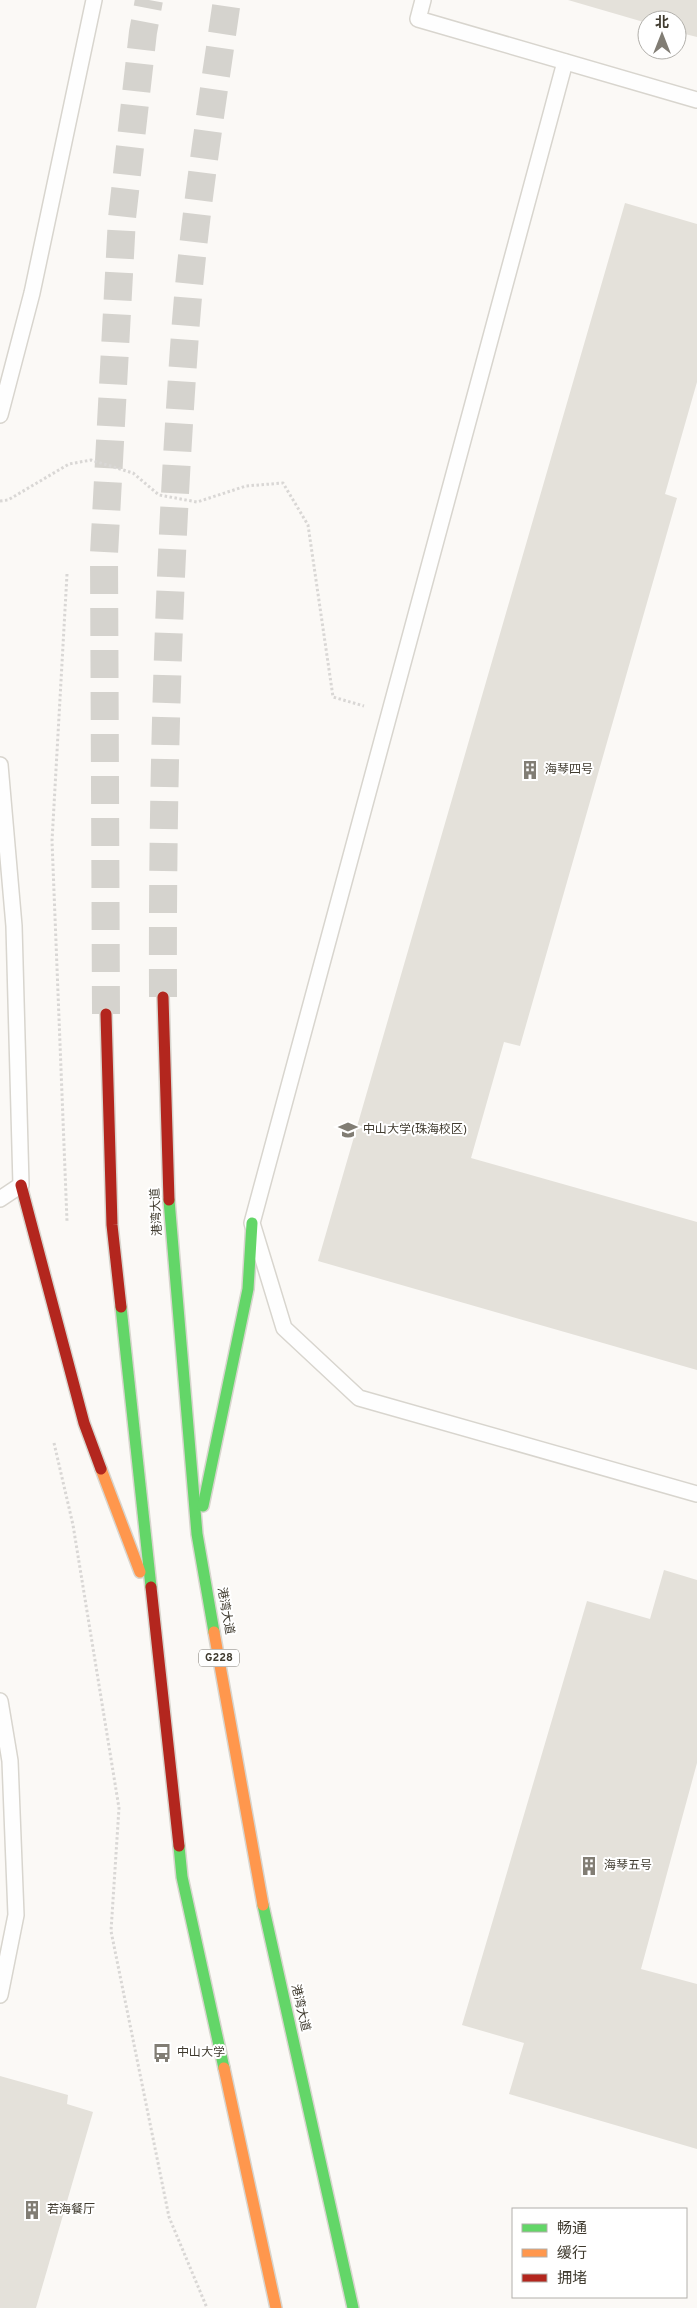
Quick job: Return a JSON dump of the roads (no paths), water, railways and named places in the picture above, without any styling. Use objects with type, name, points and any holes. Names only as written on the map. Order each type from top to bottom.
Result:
[{"type":"highway","name":"港湾大道","points":[[163,997],[170,1218],[198,1534],[261,1896],[353,2308]]},
{"type":"highway","points":[[106,1014],[112,1225],[182,1877],[276,2308]]},
{"type":"highway","points":[[21,1184],[84,1423],[154,1609]]},
{"type":"highway","points":[[198,1534],[248,1289],[252,1223]]},
{"type":"lane","points":[[0,416],[32,293],[94,0]]},
{"type":"lane","points":[[423,0],[418,19],[697,100]]},
{"type":"lane","points":[[565,62],[252,1223],[284,1328],[360,1398],[697,1494]]},
{"type":"lane","points":[[0,765],[14,926],[21,1184],[0,1198]]},
{"type":"lane","points":[[0,1701],[10,1761],[16,1916],[0,1995]]},
{"type":"tunnel","points":[[106,1014],[104,554],[122,218],[143,32],[149,0]]},
{"type":"tunnel","points":[[163,997],[165,748],[179,417],[188,292],[203,167],[227,0]]},
{"type":"place","name":"海琴四号","points":[[530,770]]},
{"type":"place","name":"中山大学(珠海校区)","points":[[348,1130]]},
{"type":"place","name":"海琴五号","points":[[589,1866]]},
{"type":"place","name":"中山大学","points":[[162,2053]]},
{"type":"place","name":"若海餐厅","points":[[32,2210]]}]
